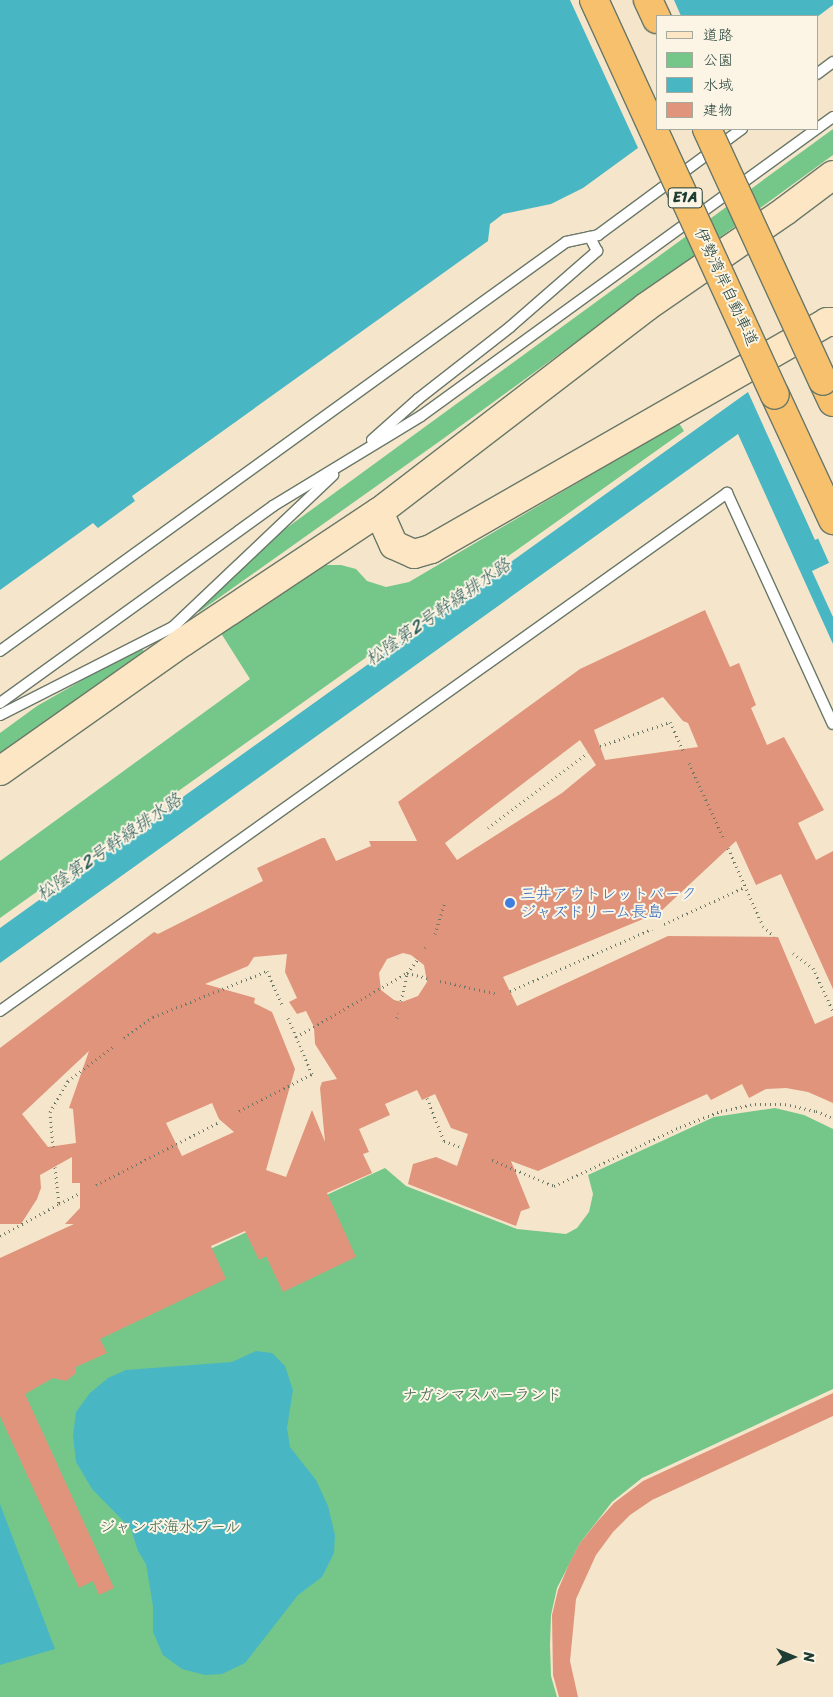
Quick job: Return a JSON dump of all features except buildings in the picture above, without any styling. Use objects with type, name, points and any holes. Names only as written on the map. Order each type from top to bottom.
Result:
[{"type":"highway","name":"伊勢湾岸自動車道","points":[[594,0],[833,520]]},
{"type":"highway","points":[[648,0],[656,17]]},
{"type":"highway","points":[[707,130],[833,402]]},
{"type":"street","points":[[0,771],[178,635],[379,512],[646,307],[785,211],[833,175]]},
{"type":"street","points":[[379,512],[394,545],[414,554],[430,548],[827,322],[833,322]]},
{"type":"lane","points":[[818,73],[833,62]]},
{"type":"lane","points":[[818,128],[833,117]]},
{"type":"lane","points":[[0,651],[566,242],[598,235],[741,130]]},
{"type":"lane","points":[[0,703],[273,506],[421,416],[815,130]]},
{"type":"lane","points":[[0,715],[178,635],[287,516],[418,399],[510,327],[597,251],[590,237]]},
{"type":"lane","points":[[0,1011],[726,493],[833,724]]},
{"type":"path","points":[[600,746],[670,722],[683,750]]},
{"type":"path","points":[[488,828],[588,753]]},
{"type":"path","points":[[689,763],[724,839]]},
{"type":"path","points":[[728,848],[764,926],[774,936]]},
{"type":"path","points":[[664,924],[745,887]]},
{"type":"path","points":[[435,934],[445,902]]},
{"type":"path","points":[[510,991],[652,929]]},
{"type":"path","points":[[793,953],[813,968],[833,1011]]},
{"type":"path","points":[[296,1037],[407,973],[418,959]]},
{"type":"path","points":[[124,1038],[153,1017],[267,971],[282,1005]]},
{"type":"path","points":[[407,973],[427,978]]},
{"type":"path","points":[[400,1002],[407,973]]},
{"type":"path","points":[[440,981],[498,994]]},
{"type":"path","points":[[396,1018],[398,1014]]},
{"type":"path","points":[[239,1111],[312,1074],[288,1018]]},
{"type":"path","points":[[53,1147],[50,1112],[68,1081],[114,1046]]},
{"type":"path","points":[[427,1098],[444,1141],[463,1148]]},
{"type":"path","points":[[492,1160],[554,1186],[680,1127],[721,1111],[755,1104],[785,1104],[816,1111],[833,1118]]},
{"type":"path","points":[[96,1185],[221,1121]]},
{"type":"path","points":[[55,1166],[59,1204]]},
{"type":"path","points":[[0,1236],[80,1193]]},
{"type":"green space","points":[[833,129],[833,155],[440,441],[199,612],[197,608],[281,532]]},
{"type":"green space","points":[[679,423],[684,431],[0,918],[0,861],[250,679],[219,630],[326,565],[341,565],[356,569],[367,581],[386,587],[409,582]]},
{"type":"green space","points":[[140,647],[144,651],[0,754],[0,733],[37,706]]},
{"type":"green space","points":[[775,1108],[804,1115],[833,1129],[833,1389],[642,1478],[612,1502],[580,1543],[557,1588],[551,1615],[550,1645],[551,1676],[557,1697],[0,1697],[0,1346],[385,1168],[406,1186],[517,1229],[566,1234],[577,1228],[589,1212],[593,1194],[588,1175],[714,1117]]},
{"type":"water","points":[[0,0],[833,0],[833,5],[818,16],[656,15],[656,130],[663,130],[583,188],[551,204],[503,214],[490,224],[488,241],[132,496],[135,501],[98,528],[93,523],[0,590]]},
{"type":"water","points":[[748,392],[815,540],[833,531],[833,561],[812,571],[833,617],[833,644],[738,434],[0,963],[0,928]]},
{"type":"water","points":[[256,1351],[272,1353],[285,1366],[293,1390],[287,1428],[290,1447],[316,1480],[328,1506],[335,1535],[334,1553],[322,1577],[298,1595],[245,1663],[222,1674],[205,1675],[182,1669],[163,1655],[153,1632],[153,1606],[146,1564],[138,1551],[131,1529],[92,1489],[76,1462],[73,1436],[76,1412],[90,1393],[108,1378],[126,1370],[232,1362]]},
{"type":"water","points":[[0,1504],[55,1649],[0,1665]]},
{"type":"pier","points":[[570,0],[674,0],[681,15],[656,15],[656,130],[665,131],[639,150]]},
{"type":"pier","points":[[833,529],[833,564],[830,565],[817,536]]},
{"type":"place","name":"三井アウトレットパーク ジャズドリーム長島","points":[[510,903]]},
{"type":"water label","name":"松陰第2号幹線排水路","points":[[438,612]]},
{"type":"water label","name":"松陰第2号幹線排水路","points":[[109,847]]},
{"type":"park label","name":"ナガシマスパーランド","points":[[482,1395]]},
{"type":"park label","name":"ジャンボ海水プール","points":[[170,1527]]}]
